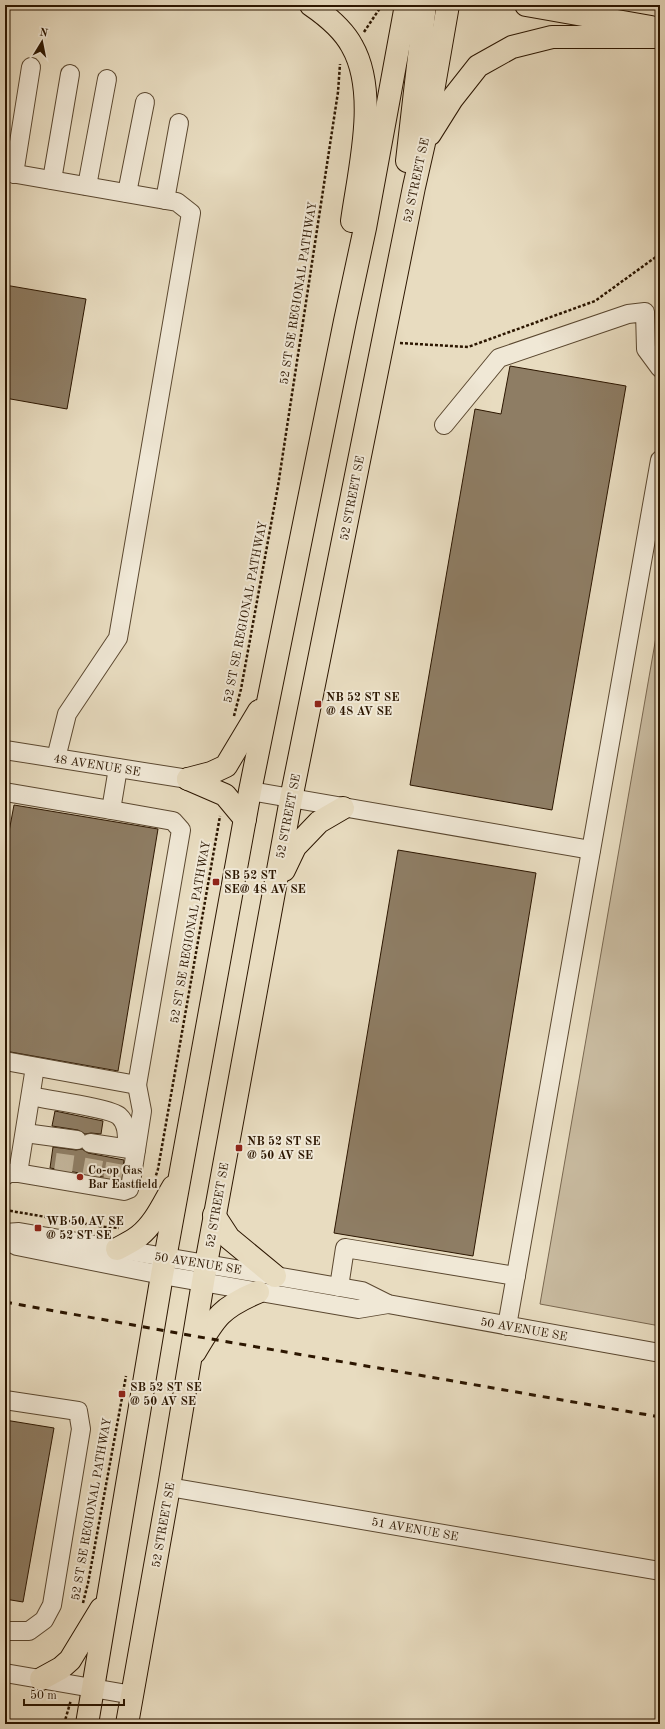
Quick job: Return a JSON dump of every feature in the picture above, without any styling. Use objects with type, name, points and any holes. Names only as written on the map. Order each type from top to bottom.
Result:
[{"type":"main road","points":[[311,5],[328,17],[352,45],[362,70],[366,89],[364,136],[346,267],[344,321]]},
{"type":"main road","points":[[87,1724],[83,1687],[106,1601],[164,1266],[268,694],[344,321],[365,228],[406,5]]},
{"type":"main road","points":[[414,187],[407,166],[425,5]]},
{"type":"main road","name":"52 STREET SE","points":[[128,1724],[214,1215],[291,799],[414,187],[424,144],[448,5]]},
{"type":"main road","points":[[526,5],[660,28]]},
{"type":"main road","points":[[424,144],[452,99],[478,66],[512,47],[552,37],[660,37]]},
{"type":"main road","points":[[188,780],[211,773],[226,766],[251,726],[268,694]]},
{"type":"main road","points":[[188,780],[225,795],[245,818]]},
{"type":"main road","points":[[274,891],[295,847],[319,822],[342,808]]},
{"type":"main road","points":[[117,1249],[138,1237],[153,1221],[181,1172]]},
{"type":"main road","points":[[214,1215],[229,1238],[275,1276]]},
{"type":"main road","points":[[190,1360],[216,1318],[232,1304],[258,1292]]},
{"type":"main road","points":[[41,1679],[61,1668],[70,1660],[106,1601]]},
{"type":"street","points":[[31,67],[9,173],[177,202],[191,213],[118,638],[67,714],[56,758]]},
{"type":"street","points":[[52,180],[70,74]]},
{"type":"street","points":[[87,186],[107,79]]},
{"type":"street","points":[[127,193],[145,102]]},
{"type":"street","points":[[165,200],[179,124]]},
{"type":"street","points":[[444,425],[500,358],[628,314],[645,312],[646,349],[660,368]]},
{"type":"street","points":[[507,1326],[660,460]]},
{"type":"street","name":"48 AVENUE SE","points":[[5,750],[188,780]]},
{"type":"street","points":[[111,810],[118,768]]},
{"type":"street","points":[[250,791],[591,850]]},
{"type":"street","points":[[5,792],[173,821],[181,830],[137,1085],[142,1111],[124,1151]]},
{"type":"street","points":[[5,1061],[137,1085]]},
{"type":"street","points":[[31,1096],[104,1110],[118,1115],[125,1124],[124,1151],[131,1182],[129,1189],[124,1191],[112,1185],[62,1176],[8,1174],[25,1133],[35,1067]]},
{"type":"street","points":[[25,1133],[82,1145],[124,1151]]},
{"type":"street","name":"50 AVENUE SE","points":[[5,1233],[19,1232],[117,1249],[164,1266]]},
{"type":"street","name":"50 AVENUE SE","points":[[5,1240],[17,1246],[164,1266],[204,1273],[275,1276],[339,1287],[362,1292],[388,1304],[660,1354]]},
{"type":"street","points":[[339,1287],[345,1248],[516,1276]]},
{"type":"street","name":"50 AVENUE SE","points":[[204,1273],[258,1292],[358,1310],[388,1304]]},
{"type":"street","points":[[5,1400],[78,1412],[81,1429],[52,1605],[44,1620],[29,1630],[5,1632]]},
{"type":"street","name":"51 AVENUE SE","points":[[169,1487],[660,1571]]},
{"type":"street","points":[[5,1673],[132,1695]]},
{"type":"path","name":"52 ST SE REGIONAL PATHWAY","points":[[234,718],[241,689],[278,486],[338,92],[341,52],[359,39],[382,5]]},
{"type":"path","points":[[383,342],[468,347],[595,301],[660,254]]},
{"type":"path","name":"52 ST SE REGIONAL PATHWAY","points":[[150,1192],[159,1162],[220,817],[220,803],[225,795]]},
{"type":"path","points":[[5,1210],[105,1227],[121,1228]]},
{"type":"path","name":"52 ST SE REGIONAL PATHWAY","points":[[82,1608],[88,1583],[119,1409]]},
{"type":"path","points":[[64,1724],[83,1687]]},
{"type":"shaded area","points":[[660,614],[660,1326],[540,1304]]},
{"type":"building","points":[[5,285],[86,299],[67,409],[5,398]]},
{"type":"building","points":[[510,366],[626,386],[552,810],[410,785],[475,409],[501,414]]},
{"type":"building","points":[[14,805],[158,829],[118,1071],[5,1051],[5,853]]},
{"type":"building","points":[[398,850],[536,873],[473,1256],[334,1233]]},
{"type":"building","points":[[55,1111],[103,1121],[101,1134],[85,1134],[78,1130],[52,1126]]},
{"type":"building","points":[[53,1147],[76,1150],[82,1149],[88,1153],[124,1160],[121,1180],[50,1168]]},
{"type":"building","points":[[5,1420],[54,1428],[23,1602],[5,1599]]},
{"type":"tunnel","points":[[63,1172],[66,1150]]},
{"type":"tunnel","points":[[91,1177],[95,1155]]},
{"type":"tunnel","points":[[112,1181],[116,1159]]},
{"type":"railway","points":[[5,1302],[660,1417]]},
{"type":"place","name":"NB 52 ST SE @ 48 AV SE","points":[[318,704]]},
{"type":"place","name":"SB 52 ST SE@ 48 AV SE","points":[[216,882]]},
{"type":"place","name":"NB 52 ST SE @ 50 AV SE","points":[[239,1148]]},
{"type":"place","name":"Co-op Gas Bar Eastfield","points":[[80,1177]]},
{"type":"place","name":"WB 50 AV SE @ 52 ST SE","points":[[38,1228]]},
{"type":"place","name":"SB 52 ST SE @ 50 AV SE","points":[[122,1394]]}]
